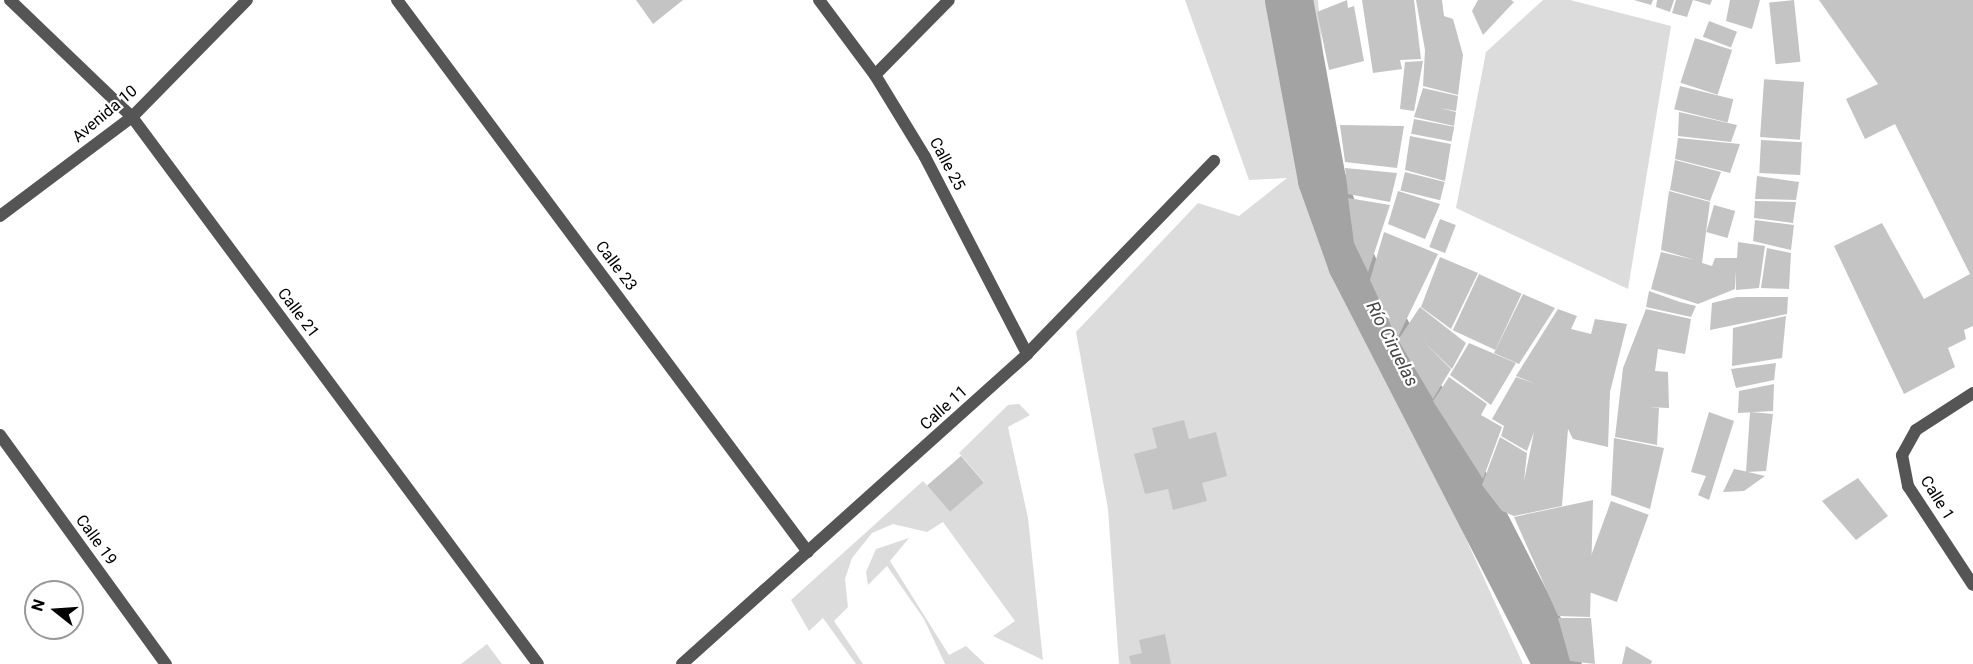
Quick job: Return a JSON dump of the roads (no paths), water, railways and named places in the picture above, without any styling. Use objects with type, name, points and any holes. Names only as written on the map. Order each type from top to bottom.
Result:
[{"type":"street","name":"Calle 21","points":[[10,0],[132,117],[538,664]]},
{"type":"street","name":"Avenida 10","points":[[0,216],[132,117],[247,0]]},
{"type":"street","name":"Calle 23","points":[[397,0],[808,552]]},
{"type":"street","name":"Calle 25","points":[[819,0],[875,75],[926,157],[1028,354]]},
{"type":"street","points":[[875,75],[949,0]]},
{"type":"street","name":"Calle 11","points":[[682,664],[1028,354],[1214,161]]},
{"type":"street","name":"Calle 1","points":[[1973,393],[1916,430],[1902,455],[1908,486],[1973,585]]},
{"type":"street","name":"Calle 19","points":[[0,435],[166,664]]},
{"type":"waterway","name":"Río Ciruelas","points":[[1289,0],[1322,180],[1352,264],[1558,664]]}]
